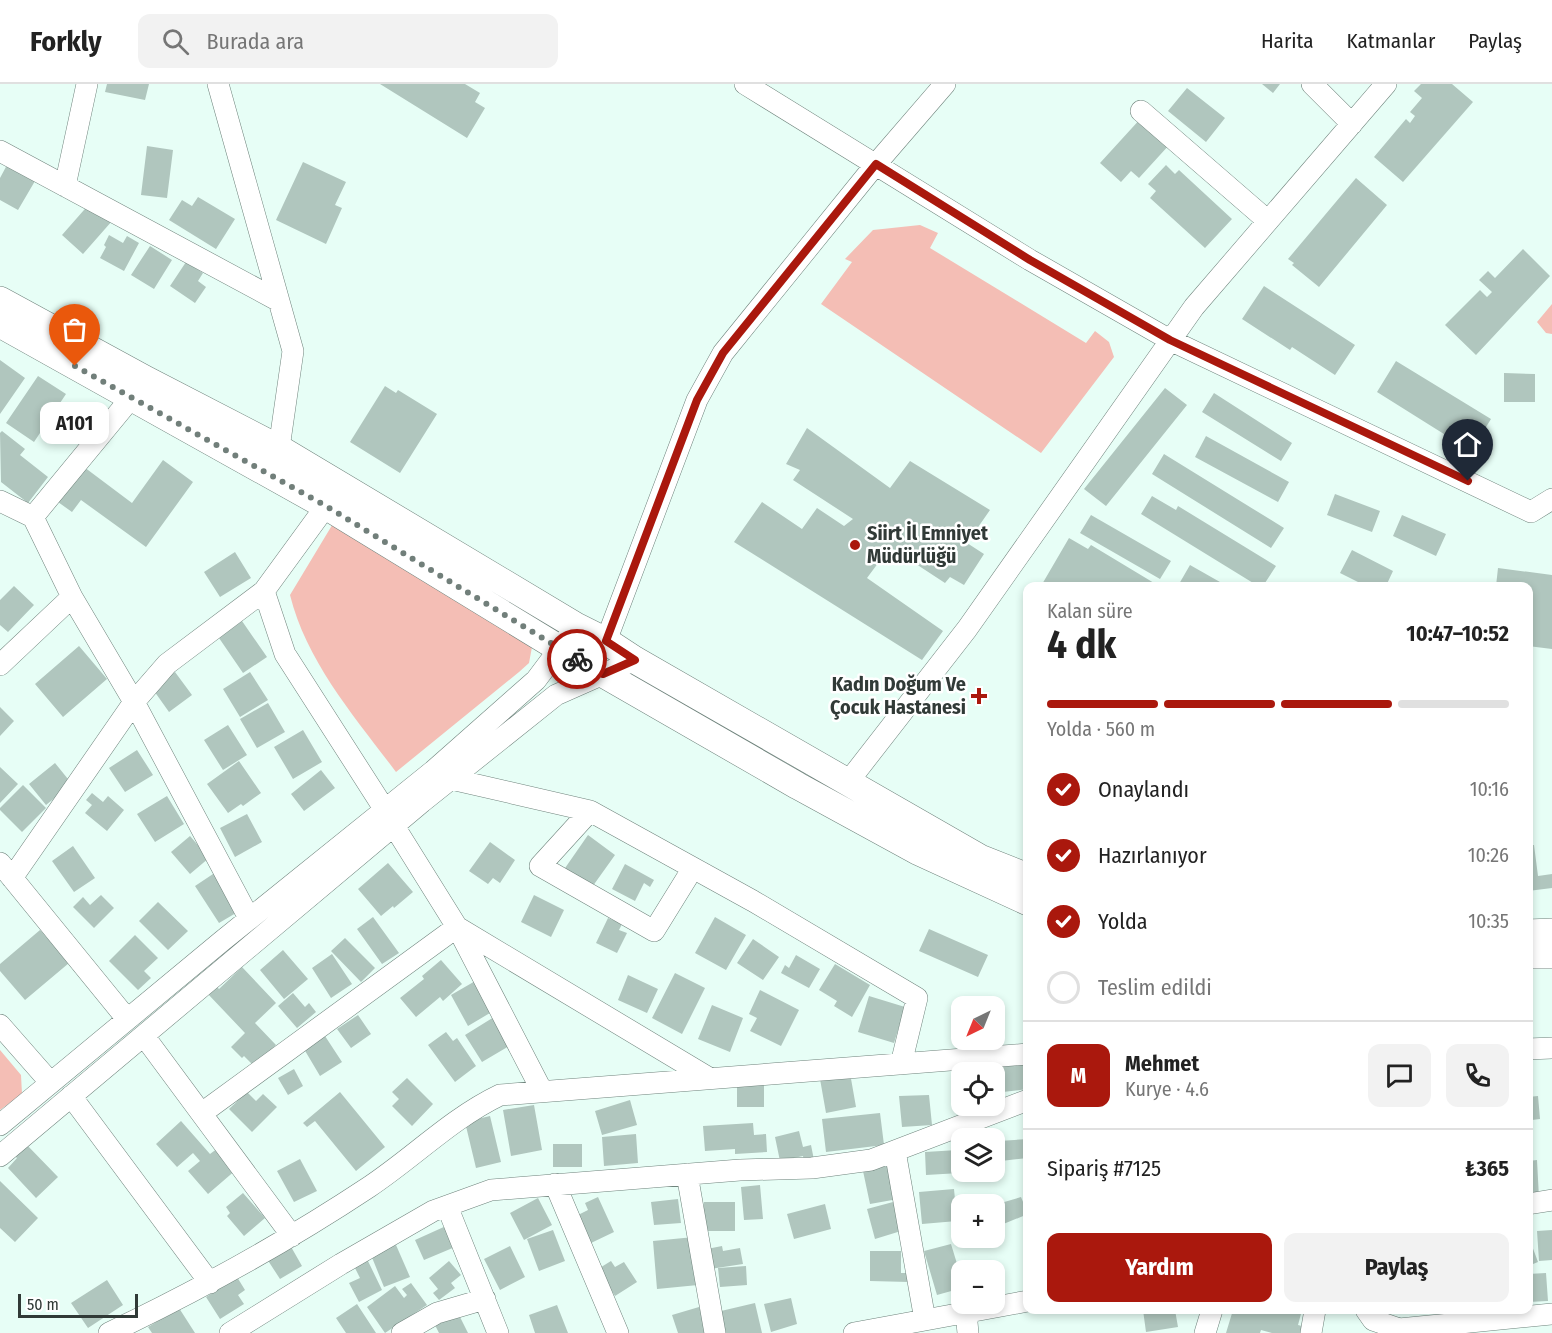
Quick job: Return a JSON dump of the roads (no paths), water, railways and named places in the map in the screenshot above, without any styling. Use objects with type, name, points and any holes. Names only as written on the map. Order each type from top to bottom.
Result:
[{"type":"main road","points":[[0,300],[280,449],[576,626],[606,641],[635,660],[980,858],[1023,875]]},
{"type":"main road","points":[[0,324],[326,506],[560,649],[798,786],[917,851],[1023,900]]},
{"type":"main road","points":[[1533,933],[1552,933]]},
{"type":"main road","points":[[1533,955],[1552,955]]},
{"type":"street","points":[[65,186],[87,84]]},
{"type":"street","points":[[218,84],[293,351],[280,449],[273,477]]},
{"type":"street","points":[[606,641],[697,400],[723,353],[876,164],[945,84]]},
{"type":"street","points":[[1312,84],[1352,124]]},
{"type":"street","points":[[848,782],[967,629],[1194,308],[1386,84]]},
{"type":"street","points":[[748,85],[1030,260],[1170,340],[1531,512],[1552,500]]},
{"type":"street","points":[[1141,111],[1268,221]]},
{"type":"street","points":[[0,151],[279,302]]},
{"type":"street","points":[[33,518],[131,398]]},
{"type":"street","points":[[0,501],[33,518],[72,597],[134,702],[249,918]]},
{"type":"street","points":[[127,1019],[6,871],[134,702],[167,664],[264,591],[326,506]]},
{"type":"street","points":[[264,591],[285,654],[457,927],[542,1091]]},
{"type":"street","points":[[0,665],[72,597]]},
{"type":"street","points":[[0,1156],[144,1036],[389,818],[433,771],[537,680],[576,626]]},
{"type":"street","points":[[0,1125],[249,918],[389,818],[451,779],[556,695],[635,660]]},
{"type":"street","points":[[451,779],[590,811],[917,998],[901,1064]]},
{"type":"street","points":[[590,811],[540,866],[654,931],[693,868]]},
{"type":"street","points":[[457,927],[709,1078]]},
{"type":"street","points":[[202,1113],[457,927]]},
{"type":"street","points":[[0,1025],[51,1082]]},
{"type":"street","points":[[144,1036],[292,1236]]},
{"type":"street","points":[[1533,1049],[1552,1048]]},
{"type":"street","points":[[110,1333],[185,1297],[292,1236],[399,1167],[476,1107],[500,1095],[1023,1054]]},
{"type":"street","points":[[71,1096],[210,1283]]},
{"type":"street","points":[[230,1333],[341,1264],[433,1211],[491,1190],[687,1174],[812,1168],[871,1160],[1023,1102]]},
{"type":"street","points":[[895,1150],[925,1320]]},
{"type":"street","points":[[687,1174],[715,1333]]},
{"type":"street","points":[[555,1184],[618,1333]]},
{"type":"street","points":[[1533,1203],[1552,1200]]},
{"type":"street","points":[[447,1206],[498,1333]]},
{"type":"street","points":[[402,1333],[437,1313],[485,1299]]},
{"type":"street","points":[[1005,1305],[1023,1302]]},
{"type":"street","points":[[854,1333],[956,1314]]},
{"type":"street","points":[[966,1314],[968,1333]]},
{"type":"street","points":[[1205,1333],[1211,1314]]},
{"type":"street","points":[[1311,1333],[1314,1314]]},
{"type":"street","points":[[1369,1321],[1399,1329],[1552,1314]]},
{"type":"place","name":"A101","points":[[75,366]]},
{"type":"place","name":"Siirt İl Emniyet Müdürlüğü","points":[[855,545]]},
{"type":"place","name":"Kadın Doğum Ve Çocuk Hastanesi","points":[[979,696]]}]
